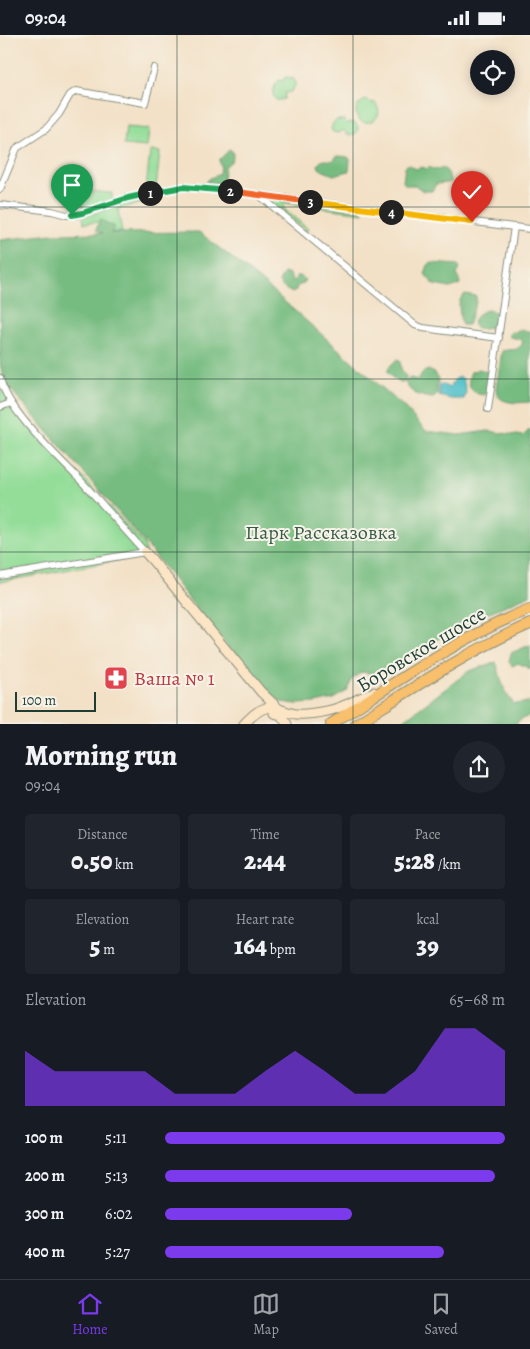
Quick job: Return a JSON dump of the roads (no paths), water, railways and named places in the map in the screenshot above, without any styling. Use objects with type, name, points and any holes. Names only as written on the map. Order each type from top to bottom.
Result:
[{"type":"main road","name":"Боровское шоссе","points":[[331,724],[472,635],[530,609]]},
{"type":"main road","name":"Боровское шоссе","points":[[356,724],[452,663],[530,624]]},
{"type":"street","points":[[0,189],[17,148],[46,129],[59,114],[70,95],[76,91],[145,103],[154,68]]},
{"type":"street","points":[[0,205],[77,215],[128,198],[177,187],[214,189],[530,229]]},
{"type":"street","points":[[259,195],[415,325],[424,328],[499,338]]},
{"type":"street","points":[[488,409],[514,227]]},
{"type":"street","points":[[0,378],[2,388],[29,427],[154,561],[261,692],[279,709]]},
{"type":"street","points":[[0,407],[11,403]]},
{"type":"street","points":[[0,576],[145,552]]},
{"type":"street","points":[[244,724],[260,710],[269,707],[301,714],[329,711],[342,708],[364,696],[384,689]]},
{"type":"street","points":[[260,710],[263,702],[261,692]]},
{"type":"street","points":[[250,724],[262,714],[268,712],[281,715],[287,724]]},
{"type":"water","points":[[461,377],[466,392],[464,399],[451,399],[439,396],[439,385],[442,384],[449,388],[455,379]]},
{"type":"place","name":"Ваша № 1","points":[[116,678]]},
{"type":"park label","name":"Парк Рассказовка","points":[[321,532]]}]
